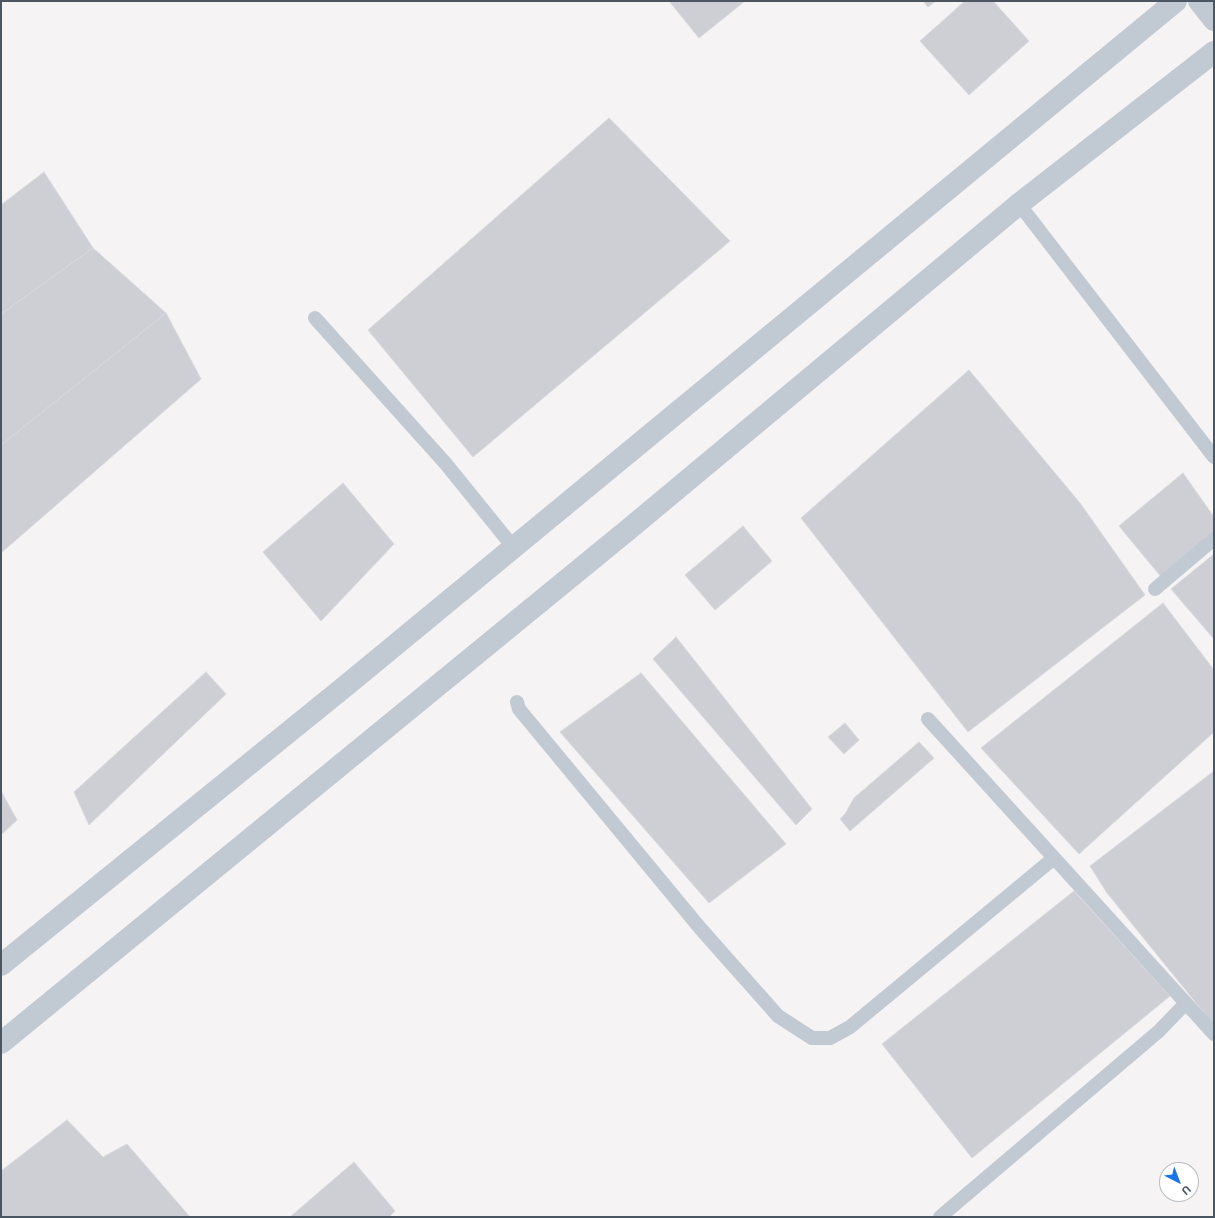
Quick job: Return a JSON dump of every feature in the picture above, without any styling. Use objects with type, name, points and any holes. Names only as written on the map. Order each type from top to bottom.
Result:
[{"type":"street","points":[[1,965],[514,548],[1176,1]]},
{"type":"street","points":[[1199,1],[1214,20]]},
{"type":"street","points":[[1,1043],[629,529],[1019,204],[1214,52]]},
{"type":"lane","points":[[1019,204],[1214,457]]},
{"type":"lane","points":[[315,318],[446,464],[514,548]]},
{"type":"lane","points":[[1155,589],[1214,539]]},
{"type":"lane","points":[[517,702],[519,709],[700,928],[778,1016],[812,1038],[830,1038],[850,1027],[1054,858]]},
{"type":"lane","points":[[928,719],[1214,1034]]},
{"type":"lane","points":[[940,1217],[1159,1031],[1186,1004]]},
{"type":"building","points":[[669,1],[745,1],[699,38]]},
{"type":"building","points":[[923,1],[936,1],[928,7]]},
{"type":"building","points":[[965,1],[993,1],[1029,41],[969,95],[920,41]]},
{"type":"building","points":[[609,118],[730,241],[473,457],[368,330]]},
{"type":"building","points":[[44,172],[93,248],[1,314],[1,205]]},
{"type":"building","points":[[93,248],[166,313],[1,445],[1,314]]},
{"type":"building","points":[[166,313],[201,379],[1,553],[1,445]]},
{"type":"building","points":[[969,370],[1080,503],[1145,595],[968,732],[801,518]]},
{"type":"building","points":[[1183,473],[1214,517],[1214,532],[1162,578],[1119,526]]},
{"type":"building","points":[[343,483],[394,544],[321,621],[263,552]]},
{"type":"building","points":[[743,526],[772,561],[715,610],[685,575]]},
{"type":"building","points":[[1214,554],[1214,639],[1171,589]]},
{"type":"building","points":[[1163,603],[1214,670],[1214,732],[1079,854],[981,748]]},
{"type":"building","points":[[676,637],[812,809],[796,825],[653,659]]},
{"type":"building","points":[[206,672],[226,694],[89,825],[74,792]]},
{"type":"building","points":[[641,673],[786,844],[709,903],[560,732]]},
{"type":"building","points":[[845,723],[859,740],[844,754],[828,737]]},
{"type":"building","points":[[919,742],[934,758],[850,831],[840,819],[845,814],[854,798]]},
{"type":"building","points":[[1214,771],[1214,1025],[1107,893],[1090,866]]},
{"type":"building","points":[[1,791],[17,820],[1,835]]},
{"type":"building","points":[[1074,891],[1170,996],[972,1158],[882,1044]]},
{"type":"building","points":[[67,1120],[103,1157],[127,1144],[190,1217],[1,1217],[1,1171]]},
{"type":"building","points":[[354,1162],[395,1211],[389,1217],[290,1217]]}]
